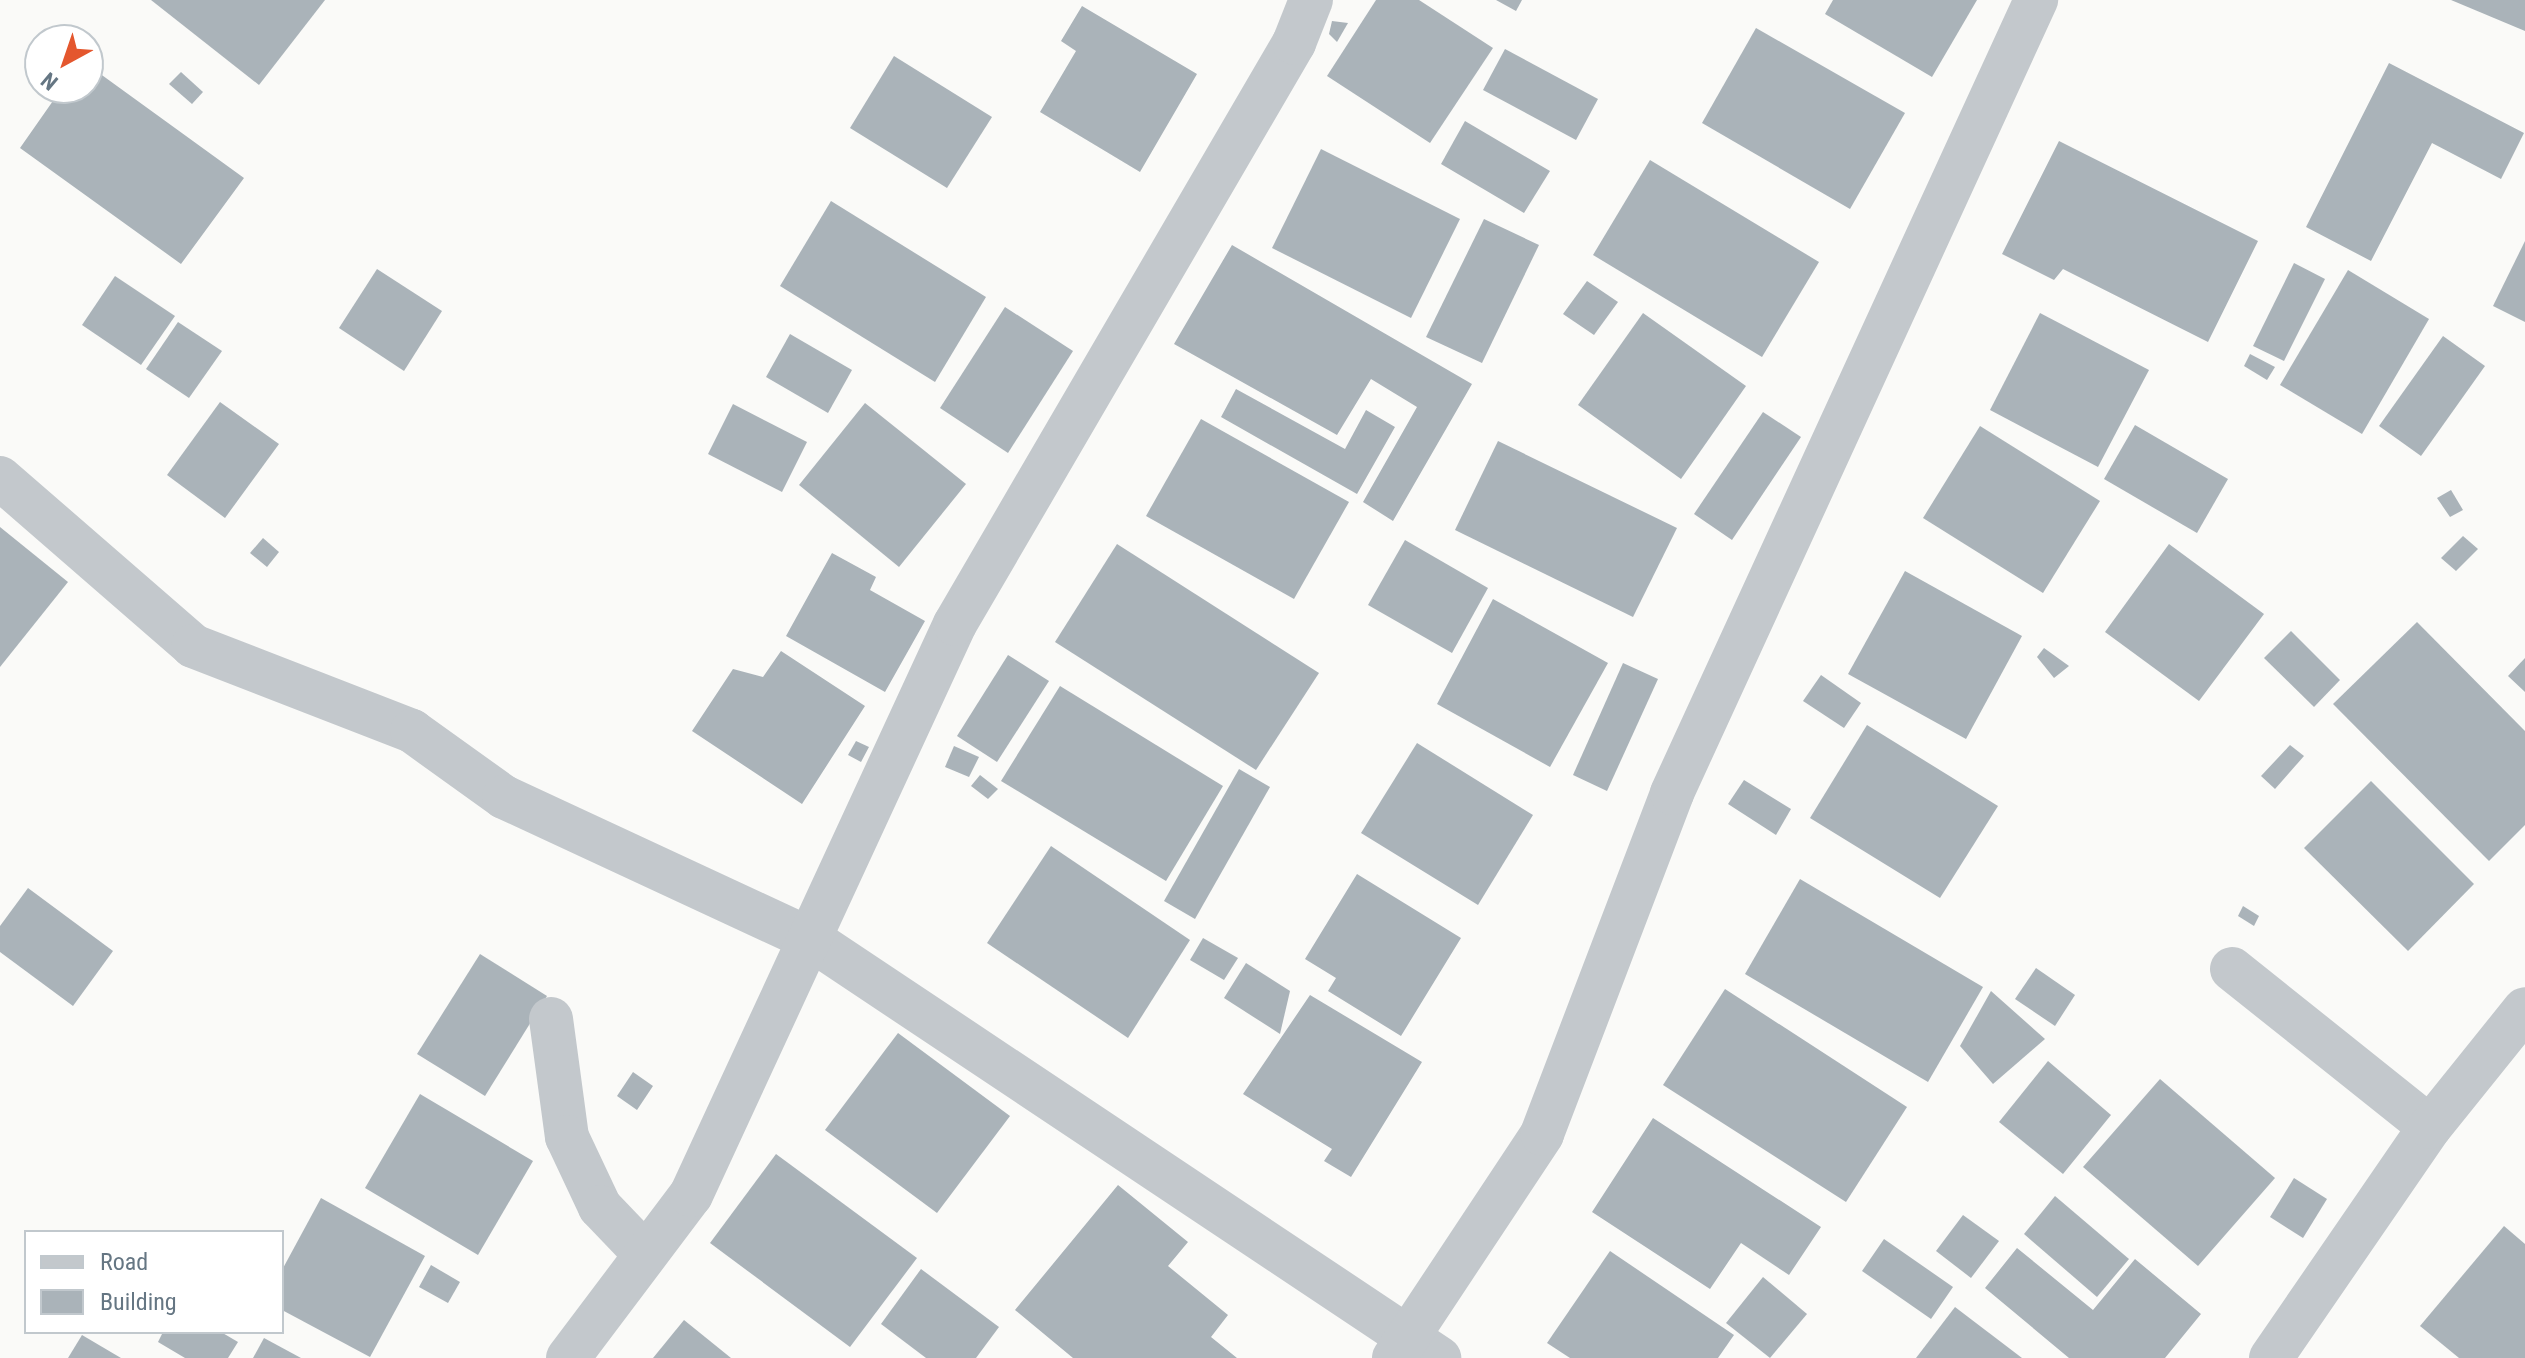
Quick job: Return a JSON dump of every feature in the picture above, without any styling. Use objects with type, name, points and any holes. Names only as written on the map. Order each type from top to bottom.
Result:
[{"type":"street","points":[[568,1358],[691,1195],[812,940],[955,624],[1294,43],[1311,0]]},
{"type":"street","points":[[0,478],[193,646],[412,731],[504,797],[812,940],[1414,1351],[1542,1134],[1672,793],[2036,0]]},
{"type":"street","points":[[2232,969],[2430,1127]]},
{"type":"street","points":[[2271,1358],[2430,1127],[2525,1009]]},
{"type":"street","points":[[551,1019],[567,1137],[600,1207],[645,1254]]},
{"type":"building","points":[[151,0],[325,0],[259,85]]},
{"type":"building","points":[[1376,0],[1419,0],[1493,48],[1430,143],[1327,76]]},
{"type":"building","points":[[1496,0],[1522,0],[1516,11]]},
{"type":"building","points":[[1833,0],[1977,0],[1932,77],[1825,14]]},
{"type":"building","points":[[2451,0],[2525,0],[2525,31]]},
{"type":"building","points":[[1082,6],[1197,74],[1140,172],[1040,112],[1076,51],[1061,41]]},
{"type":"building","points":[[1332,21],[1348,23],[1337,42],[1329,34]]},
{"type":"building","points":[[1756,28],[1905,113],[1850,209],[1702,123]]},
{"type":"building","points":[[1505,49],[1598,99],[1576,140],[1483,90]]},
{"type":"building","points":[[894,56],[992,117],[947,188],[850,128]]},
{"type":"building","points":[[2389,63],[2524,133],[2501,179],[2432,143],[2371,261],[2306,227]]},
{"type":"building","points":[[181,72],[203,92],[192,104],[169,84]]},
{"type":"building","points":[[104,77],[244,178],[181,264],[20,148],[51,104],[104,104]]},
{"type":"building","points":[[1465,121],[1550,171],[1524,213],[1441,164]]},
{"type":"building","points":[[2059,141],[2258,241],[2208,342],[2063,269],[2054,280],[2002,254]]},
{"type":"building","points":[[1321,149],[1460,219],[1411,318],[1272,248]]},
{"type":"building","points":[[1650,160],[1819,262],[1762,357],[1593,255]]},
{"type":"building","points":[[831,201],[986,297],[935,382],[780,286]]},
{"type":"building","points":[[1484,219],[1539,245],[1482,363],[1426,337]]},
{"type":"building","points":[[2525,241],[2525,322],[2493,306]]},
{"type":"building","points":[[1232,245],[1472,384],[1393,521],[1363,502],[1417,407],[1371,379],[1337,435],[1174,344]]},
{"type":"building","points":[[2294,263],[2325,279],[2284,361],[2253,346]]},
{"type":"building","points":[[377,269],[442,311],[404,371],[339,328]]},
{"type":"building","points":[[2348,270],[2429,319],[2362,434],[2280,385]]},
{"type":"building","points":[[115,276],[175,316],[141,365],[82,325]]},
{"type":"building","points":[[1587,281],[1618,302],[1594,335],[1563,314]]},
{"type":"building","points":[[1005,307],[1073,351],[1008,453],[940,408]]},
{"type":"building","points":[[1643,313],[1746,386],[1681,479],[1578,405]]},
{"type":"building","points":[[2040,313],[2149,370],[2098,467],[1990,410]]},
{"type":"building","points":[[178,322],[222,351],[189,398],[146,369]]},
{"type":"building","points":[[790,334],[852,370],[828,413],[766,377]]},
{"type":"building","points":[[2443,336],[2485,366],[2421,456],[2379,426]]},
{"type":"building","points":[[2250,354],[2275,367],[2267,380],[2244,366]]},
{"type":"building","points":[[1236,389],[1345,449],[1366,410],[1395,427],[1357,494],[1221,417]]},
{"type":"building","points":[[220,402],[279,444],[225,518],[167,475]]},
{"type":"building","points":[[865,403],[966,484],[899,567],[799,485]]},
{"type":"building","points":[[733,404],[807,442],[782,492],[708,454]]},
{"type":"building","points":[[1763,412],[1801,437],[1732,540],[1694,514]]},
{"type":"building","points":[[1201,419],[1349,502],[1294,599],[1146,516]]},
{"type":"building","points":[[2135,425],[2228,479],[2197,533],[2104,479]]},
{"type":"building","points":[[1980,426],[2100,501],[2043,593],[1923,518]]},
{"type":"building","points":[[1498,441],[1677,528],[1633,617],[1455,530]]},
{"type":"building","points":[[2451,490],[2463,510],[2450,517],[2437,498]]},
{"type":"building","points":[[0,527],[68,582],[0,667]]},
{"type":"building","points":[[2463,536],[2478,549],[2456,571],[2441,558]]},
{"type":"building","points":[[263,538],[279,552],[267,567],[250,553]]},
{"type":"building","points":[[1405,540],[1488,588],[1452,653],[1368,605]]},
{"type":"building","points":[[1117,544],[1319,673],[1256,770],[1055,642]]},
{"type":"building","points":[[2169,544],[2264,614],[2199,701],[2105,632]]},
{"type":"building","points":[[832,553],[876,577],[870,590],[925,621],[885,692],[786,636]]},
{"type":"building","points":[[1905,571],[2022,636],[1966,739],[1848,674]]},
{"type":"building","points":[[1493,599],[1608,663],[1550,767],[1437,704]]},
{"type":"building","points":[[2417,622],[2525,731],[2525,825],[2489,861],[2333,704]]},
{"type":"building","points":[[2291,631],[2340,680],[2314,707],[2264,658]]},
{"type":"building","points":[[2044,648],[2069,666],[2054,678],[2037,657]]},
{"type":"building","points":[[781,651],[865,706],[802,804],[692,731],[733,669],[763,677]]},
{"type":"building","points":[[1008,655],[1049,681],[997,762],[957,736]]},
{"type":"building","points":[[2525,658],[2525,692],[2508,676]]},
{"type":"building","points":[[1623,663],[1658,679],[1607,791],[1573,775]]},
{"type":"building","points":[[1821,675],[1861,703],[1844,728],[1803,701]]},
{"type":"building","points":[[1060,686],[1223,786],[1166,881],[1001,781]]},
{"type":"building","points":[[1867,725],[1998,806],[1940,898],[1810,818]]},
{"type":"building","points":[[856,741],[869,747],[861,762],[848,755]]},
{"type":"building","points":[[1417,743],[1533,815],[1478,905],[1361,833]]},
{"type":"building","points":[[2290,745],[2304,756],[2275,789],[2261,776]]},
{"type":"building","points":[[954,746],[979,757],[969,777],[945,767]]},
{"type":"building","points":[[1239,769],[1270,787],[1195,919],[1164,901]]},
{"type":"building","points":[[980,775],[998,789],[988,799],[971,786]]},
{"type":"building","points":[[1744,780],[1791,809],[1776,835],[1728,804]]},
{"type":"building","points":[[2371,781],[2474,884],[2408,951],[2304,848]]},
{"type":"building","points":[[1051,846],[1190,940],[1128,1038],[987,943]]},
{"type":"building","points":[[1357,874],[1461,938],[1401,1036],[1328,991],[1336,978],[1305,959]]},
{"type":"building","points":[[1800,879],[1983,987],[1928,1082],[1745,974]]},
{"type":"building","points":[[28,888],[113,951],[73,1006],[0,952],[0,926]]},
{"type":"building","points":[[2243,906],[2259,916],[2254,926],[2238,916]]},
{"type":"building","points":[[1203,938],[1238,958],[1224,980],[1190,960]]},
{"type":"building","points":[[480,954],[547,996],[485,1096],[417,1054]]},
{"type":"building","points":[[1246,963],[1290,991],[1280,1034],[1224,998]]},
{"type":"building","points":[[2036,968],[2075,995],[2055,1026],[2015,999]]},
{"type":"building","points":[[1725,989],[1907,1107],[1846,1202],[1663,1085]]},
{"type":"building","points":[[1991,991],[2045,1039],[1993,1084],[1960,1046]]},
{"type":"building","points":[[1310,995],[1422,1062],[1351,1177],[1324,1161],[1332,1149],[1243,1094]]},
{"type":"building","points":[[898,1033],[1010,1116],[937,1213],[825,1130]]},
{"type":"building","points":[[2048,1061],[2111,1115],[2063,1174],[1999,1122]]},
{"type":"building","points":[[633,1072],[653,1086],[637,1110],[617,1096]]},
{"type":"building","points":[[2160,1079],[2275,1178],[2198,1266],[2083,1167]]},
{"type":"building","points":[[420,1094],[533,1161],[478,1255],[365,1188]]},
{"type":"building","points":[[1653,1118],[1821,1227],[1789,1275],[1741,1243],[1710,1289],[1592,1212]]},
{"type":"building","points":[[776,1154],[917,1258],[850,1347],[710,1243]]},
{"type":"building","points":[[2294,1178],[2327,1199],[2303,1238],[2270,1217]]},
{"type":"building","points":[[1118,1185],[1188,1242],[1168,1266],[1228,1315],[1211,1337],[1237,1358],[1073,1358],[1015,1310]]},
{"type":"building","points":[[2055,1196],[2129,1259],[2097,1297],[2024,1234]]},
{"type":"building","points":[[321,1198],[425,1256],[370,1357],[284,1311],[284,1266]]},
{"type":"building","points":[[1963,1215],[1999,1241],[1971,1278],[1936,1251]]},
{"type":"building","points":[[2504,1226],[2525,1244],[2525,1358],[2459,1358],[2420,1326]]},
{"type":"building","points":[[1884,1239],[1953,1287],[1931,1319],[1862,1271]]},
{"type":"building","points":[[2017,1248],[2093,1310],[2135,1259],[2201,1314],[2165,1358],[2069,1358],[1985,1288]]},
{"type":"building","points":[[1610,1251],[1734,1335],[1718,1358],[1570,1358],[1547,1343]]},
{"type":"building","points":[[431,1265],[460,1282],[448,1303],[419,1287]]},
{"type":"building","points":[[921,1269],[999,1327],[976,1358],[926,1358],[881,1324]]},
{"type":"building","points":[[1763,1277],[1807,1314],[1770,1358],[1726,1323]]},
{"type":"building","points":[[1955,1307],[2022,1358],[1916,1358]]},
{"type":"building","points":[[684,1320],[731,1358],[653,1358]]},
{"type":"building","points":[[162,1334],[224,1334],[238,1342],[228,1358],[185,1358],[158,1342]]},
{"type":"building","points":[[82,1335],[121,1358],[68,1358]]},
{"type":"building","points":[[264,1338],[301,1358],[253,1358]]}]
